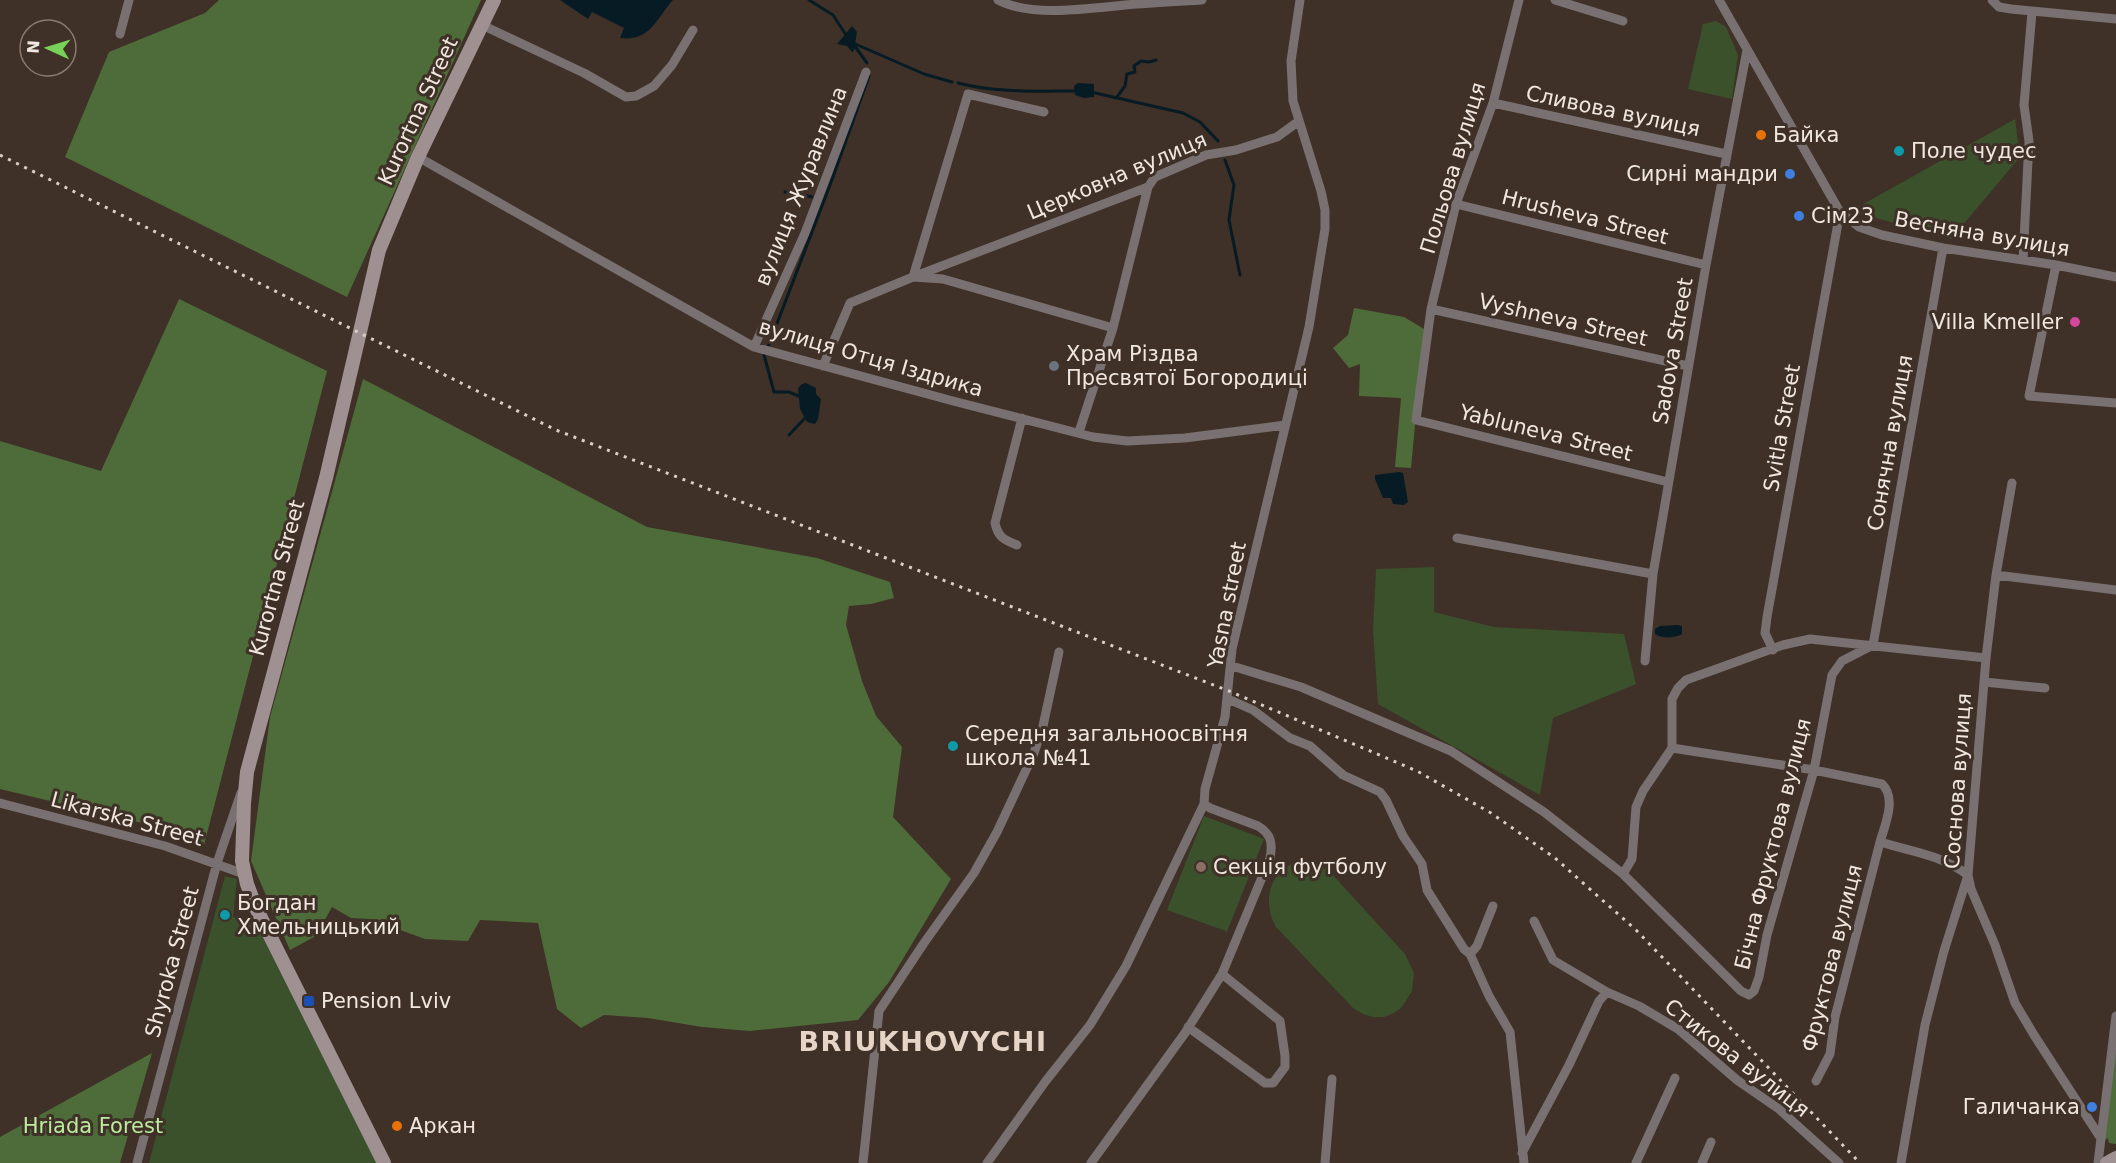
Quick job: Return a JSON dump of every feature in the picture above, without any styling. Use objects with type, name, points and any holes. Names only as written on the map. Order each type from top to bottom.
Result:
[{"type":"main road","name":"Kurortna Street","points":[[384,1163],[256,908],[244,874],[242,848],[248,772],[326,478],[379,250],[418,157],[494,0]]},
{"type":"main road","points":[[2108,1163],[2116,1158]]},
{"type":"street","points":[[120,34],[129,0]]},
{"type":"street","points":[[998,0],[1018,8],[1045,10],[1103,9],[1134,2],[1202,0]]},
{"type":"street","name":"Yasna street","points":[[987,1163],[1045,1082],[1090,1025],[1126,966],[1204,804],[1205,789],[1228,699],[1232,649],[1309,327],[1325,229],[1325,210],[1321,191],[1293,101],[1291,61],[1300,0]]},
{"type":"street","name":"Польова вулиця","points":[[1416,420],[1431,309],[1456,204],[1493,103],[1519,0]]},
{"type":"street","points":[[1555,0],[1623,21]]},
{"type":"street","name":"Весняна вулиця","points":[[1719,0],[1840,212],[1859,227],[1882,236],[1943,248],[2056,265],[2116,277]]},
{"type":"street","points":[[1992,0],[1999,7],[2116,19]]},
{"type":"street","points":[[2023,260],[2030,141],[2024,105],[2032,12]]},
{"type":"street","points":[[482,25],[584,73],[626,97],[636,96],[654,86],[672,65],[693,30]]},
{"type":"street","name":"Sadova Street","points":[[1646,661],[1653,574],[1668,482],[1726,154],[1748,50]]},
{"type":"street","name":"вулиця Журавлина","points":[[754,347],[806,233],[866,72]]},
{"type":"street","points":[[1044,112],[968,94],[913,277],[944,279],[1113,328]]},
{"type":"street","name":"Сливова вулиця","points":[[1493,103],[1726,154]]},
{"type":"street","name":"Церковна вулиця","points":[[823,366],[850,303],[1148,187],[1155,177],[1206,155],[1236,150],[1278,136],[1299,121]]},
{"type":"street","name":"вулиця Отця Іздрика","points":[[418,157],[754,347],[1093,437],[1126,441],[1185,438],[1285,425]]},
{"type":"street","points":[[1079,432],[1113,328],[1148,187]]},
{"type":"street","name":"Hrusheva Street","points":[[1456,204],[1706,265]]},
{"type":"street","name":"Svitla Street","points":[[1773,650],[1765,633],[1767,617],[1840,212]]},
{"type":"street","name":"Сонячна вулиця","points":[[1872,645],[1943,248]]},
{"type":"street","points":[[2056,265],[2029,396],[2116,403]]},
{"type":"street","name":"Vyshneva Street","points":[[1431,309],[1688,366]]},
{"type":"street","points":[[1017,545],[1005,541],[997,534],[995,523],[1022,418]]},
{"type":"street","name":"Yabluneva Street","points":[[1416,420],[1668,482]]},
{"type":"street","name":"Соснова вулиця","points":[[2012,483],[1996,575],[1986,658],[1968,875],[1971,889],[1995,945],[2015,1003],[2100,1137]]},
{"type":"street","points":[[1457,538],[1653,574]]},
{"type":"street","points":[[1996,575],[2116,590]]},
{"type":"street","points":[[1232,666],[1301,687],[1451,751],[1544,812],[1623,874],[1632,859],[1636,807],[1642,791],[1672,747],[1672,699],[1686,680],[1784,645],[1810,639],[1986,658]]},
{"type":"street","name":"Бічна Фруктова вулиця","points":[[1623,874],[1741,991],[1749,995],[1754,992],[1767,935],[1814,770],[1832,675],[1842,660],[1872,645]]},
{"type":"street","points":[[863,1163],[879,1011],[974,873],[1003,821],[1034,753],[1043,726],[1059,652]]},
{"type":"street","points":[[1984,682],[2044,688]]},
{"type":"street","points":[[1228,699],[1253,710],[1268,724],[1290,738],[1310,746],[1343,775],[1380,792],[1386,800],[1403,836],[1422,864],[1427,890],[1464,949],[1470,954],[1489,996],[1510,1032],[1524,1163]]},
{"type":"street","name":"Фруктова вулиця","points":[[1672,747],[1870,780],[1882,784],[1888,790],[1890,797],[1835,1017],[1830,1054],[1816,1081]]},
{"type":"street","name":"Shyroka Street","points":[[137,1163],[217,863],[248,772]]},
{"type":"street","name":"Likarska Street","points":[[0,803],[165,846],[244,874]]},
{"type":"street","points":[[1091,1163],[1188,1027],[1222,974],[1270,858],[1272,846],[1269,835],[1258,826],[1204,804]]},
{"type":"street","name":"Фруктова вулиця","points":[[1880,842],[1951,862],[1968,875]]},
{"type":"street","points":[[1901,1163],[1924,1025],[1968,875]]},
{"type":"street","points":[[1470,954],[1477,946],[1493,906]]},
{"type":"street","name":"Стикова вулиця","points":[[1534,921],[1553,960],[1607,992],[1639,1006],[1678,1029],[1737,1080],[1779,1109],[1839,1163]]},
{"type":"street","points":[[1188,1027],[1265,1083],[1273,1083],[1285,1067],[1280,1021],[1222,974]]},
{"type":"street","points":[[1522,1153],[1569,1065],[1599,1002],[1607,992]]},
{"type":"street","points":[[2098,1163],[2116,1016]]},
{"type":"street","points":[[1636,1163],[1675,1078]]},
{"type":"street","points":[[1325,1163],[1332,1079]]},
{"type":"street","points":[[1702,1163],[1711,1142]]},
{"type":"green space","points":[[219,0],[481,0],[347,297],[65,157],[109,52],[205,13]]},
{"type":"green space","points":[[1716,21],[1726,27],[1738,55],[1732,99],[1688,89],[1703,24]]},
{"type":"green space","points":[[2015,119],[2020,157],[1951,239],[1851,211]]},
{"type":"green space","points":[[179,299],[327,371],[204,845],[184,833],[0,789],[0,441],[101,471]]},
{"type":"green space","points":[[1354,308],[1404,317],[1424,329],[1411,468],[1395,467],[1401,398],[1359,396],[1360,364],[1349,368],[1333,348],[1348,335]]},
{"type":"green space","points":[[363,379],[647,527],[817,558],[890,582],[894,598],[871,604],[849,606],[846,625],[862,681],[876,716],[902,747],[893,817],[951,879],[889,982],[858,1020],[750,1031],[702,1027],[648,1018],[604,1015],[581,1028],[557,1009],[538,923],[480,920],[468,941],[425,939],[370,919],[351,918],[332,907],[316,936],[290,950],[251,861],[270,717]]},
{"type":"green space","points":[[1434,567],[1434,612],[1494,627],[1624,634],[1636,684],[1553,718],[1540,795],[1378,704],[1373,630],[1376,569]]},
{"type":"green space","points":[[1204,816],[1264,839],[1226,934],[1226,931],[1167,910]]},
{"type":"green space","points":[[1301,861],[1313,862],[1331,873],[1405,954],[1414,973],[1412,991],[1402,1007],[1394,1013],[1384,1017],[1373,1017],[1353,1008],[1276,927],[1269,907],[1271,887],[1282,871]]},
{"type":"green space","points":[[225,876],[237,879],[233,917],[258,920],[377,1163],[149,1163]]},
{"type":"green space","points":[[2116,1016],[2116,1144],[2109,1143],[2108,1138],[2100,1143]]},
{"type":"green space","name":"Hriada Forest","points":[[152,1053],[120,1163],[0,1163],[0,1137]]},
{"type":"water","points":[[560,0],[673,0],[645,33],[630,38],[620,38],[624,28],[592,12],[588,19]]},
{"type":"water","points":[[852,26],[857,32],[852,52],[847,46],[837,44]]},
{"type":"water","points":[[1078,83],[1094,84],[1094,97],[1084,98],[1075,95],[1074,86]]},
{"type":"water","points":[[806,383],[816,388],[816,394],[821,399],[815,424],[807,422],[800,409],[798,388]]},
{"type":"water","points":[[1403,473],[1408,502],[1404,505],[1393,504],[1391,498],[1383,498],[1375,479],[1375,475]]},
{"type":"water","points":[[1660,626],[1682,626],[1682,634],[1665,637],[1655,634],[1655,629]]},
{"type":"waterway","points":[[809,0],[833,15],[846,35]]},
{"type":"waterway","points":[[853,43],[924,74],[952,82]]},
{"type":"waterway","points":[[854,45],[867,63]]},
{"type":"waterway","points":[[1117,97],[1125,86],[1127,74],[1135,72],[1134,66],[1141,61],[1156,60]]},
{"type":"waterway","points":[[768,347],[869,76]]},
{"type":"waterway","points":[[958,83],[1002,90],[1076,91]]},
{"type":"waterway","points":[[1091,92],[1183,113],[1200,122],[1218,141]]},
{"type":"waterway","points":[[1225,160],[1234,185],[1229,220],[1240,275]]},
{"type":"waterway","points":[[785,192],[798,194]]},
{"type":"waterway","points":[[804,195],[812,197]]},
{"type":"waterway","points":[[764,355],[774,392],[789,392],[801,397]]},
{"type":"waterway","points":[[789,435],[806,417]]},
{"type":"railway","points":[[0,155],[556,430],[1229,691],[1417,771],[1491,813],[1555,858],[1636,930],[1860,1163]]},
{"type":"place","name":"Байка","points":[[1761,135]]},
{"type":"place","name":"Поле чудес","points":[[1899,151]]},
{"type":"place","name":"Сирні мандри","points":[[1790,174]]},
{"type":"place","name":"Сім23","points":[[1799,216]]},
{"type":"place","name":"Villa Kmeller","points":[[2075,322]]},
{"type":"place","name":"Храм Різдва Пресвятої Богородиці","points":[[1054,366]]},
{"type":"place","name":"Середня загальноосвітня школа №41","points":[[953,746]]},
{"type":"place","name":"Секція футболу","points":[[1201,867]]},
{"type":"place","name":"Богдан Хмельницький","points":[[225,915]]},
{"type":"place","name":"Pension Lviv","points":[[309,1001]]},
{"type":"place","name":"Галичанка","points":[[2092,1107]]},
{"type":"place","name":"Аркан","points":[[397,1126]]},
{"type":"district","name":"BRIUKHOVYCHI","points":[[923,1042]]}]
